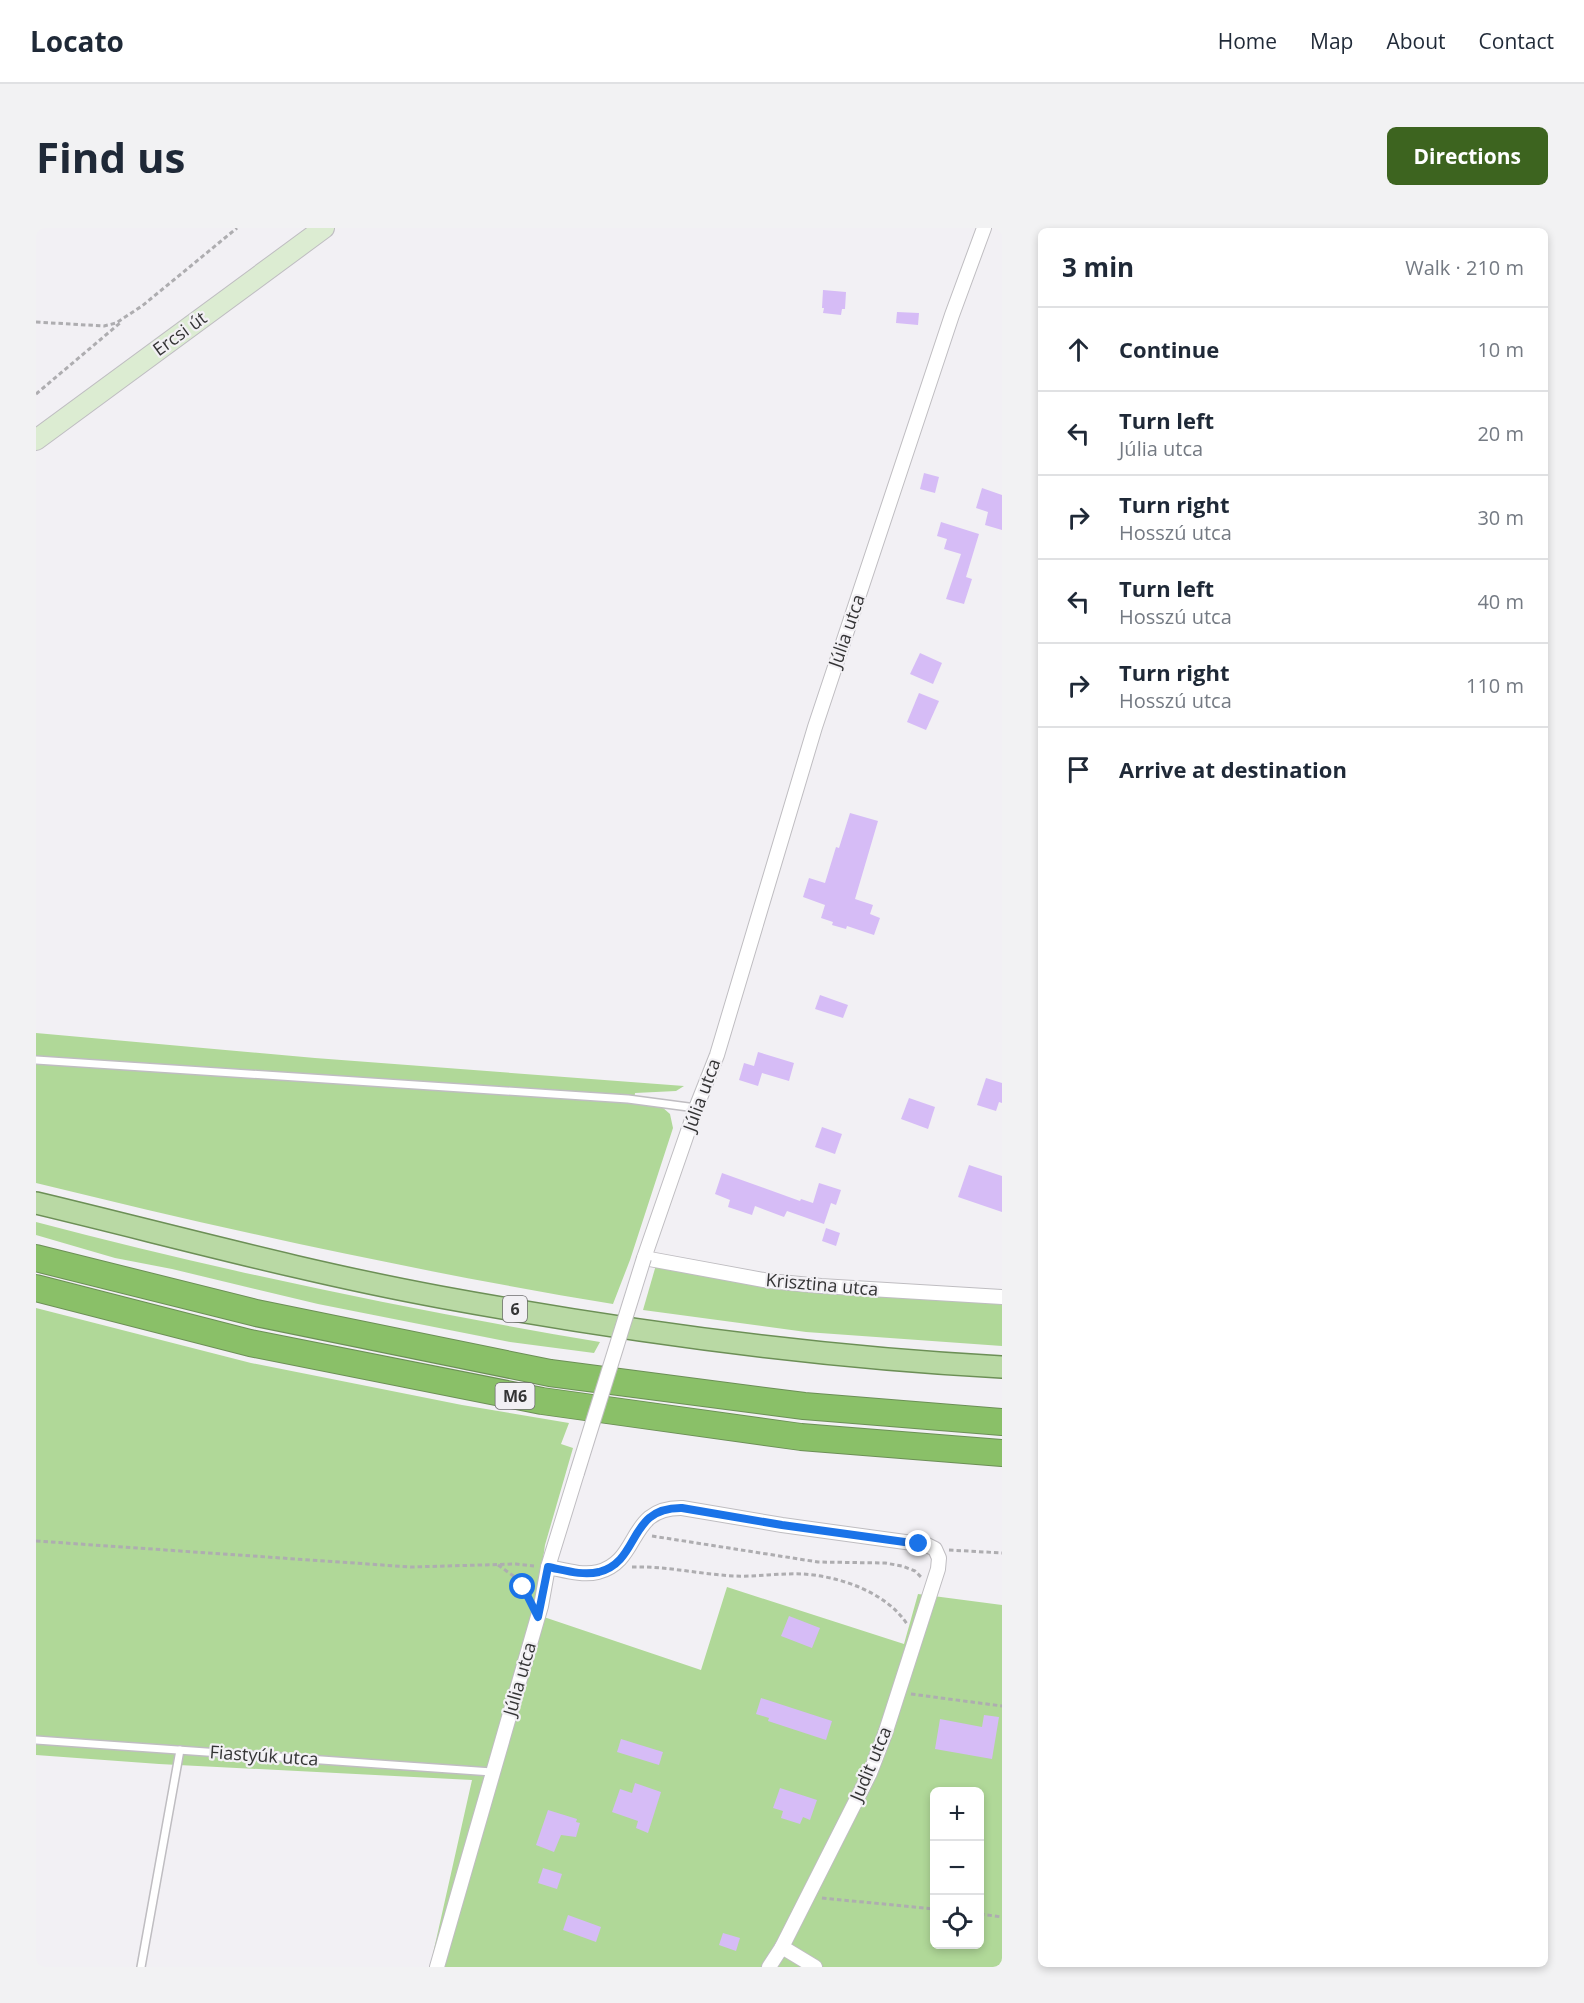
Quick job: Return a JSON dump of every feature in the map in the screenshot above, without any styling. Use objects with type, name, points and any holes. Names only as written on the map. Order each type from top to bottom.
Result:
[{"type":"highway","name":"M6","points":[[36,1258],[256,1313],[550,1373],[804,1406],[1002,1422]]},
{"type":"highway","name":"M6","points":[[36,1288],[250,1343],[542,1401],[801,1437],[1002,1453]]},
{"type":"main road","name":"Ercsi út","points":[[36,440],[324,228]]},
{"type":"main road","name":"6","points":[[36,1203],[292,1265],[438,1296],[593,1323],[725,1342],[1002,1367]]},
{"type":"street","name":"Júlia utca","points":[[437,1967],[538,1617],[548,1567],[644,1258],[696,1108],[717,1055],[815,727],[952,315],[984,228]]},
{"type":"street","name":"Krisztina utca","points":[[644,1258],[770,1281],[1002,1297]]},
{"type":"street","points":[[548,1567],[583,1573],[609,1568],[622,1556],[647,1519],[656,1512],[668,1508],[682,1508],[782,1525],[927,1545],[935,1549]]},
{"type":"street","name":"Judit utca","points":[[769,1967],[782,1947],[870,1773],[885,1734],[939,1563],[935,1549]]},
{"type":"street","points":[[782,1947],[815,1967]]},
{"type":"lane","points":[[36,1060],[628,1099],[696,1108]]},
{"type":"lane","name":"Fiastyúk utca","points":[[36,1740],[492,1772]]},
{"type":"lane","points":[[141,1967],[180,1750]]},
{"type":"path","points":[[36,393],[237,228]]},
{"type":"path","points":[[36,322],[104,326],[126,318]]},
{"type":"path","points":[[633,1540],[662,1536],[818,1562],[885,1563],[915,1571],[930,1591]]},
{"type":"path","points":[[36,1542],[411,1567],[516,1564],[548,1567]]},
{"type":"path","points":[[935,1549],[1002,1553]]},
{"type":"path","points":[[496,1564],[507,1570],[523,1587],[538,1617]]},
{"type":"path","points":[[609,1568],[636,1567],[733,1576],[792,1574],[823,1577],[854,1586],[886,1602],[898,1612],[914,1639]]},
{"type":"path","points":[[898,1693],[1002,1706]]},
{"type":"path","points":[[808,1896],[930,1909]]},
{"type":"path","points":[[984,1915],[1002,1917]]},
{"type":"green space","points":[[36,1033],[315,1058],[684,1086],[676,1091],[635,1093],[634,1102],[662,1107],[670,1114],[673,1128],[630,1260],[613,1304],[323,1249],[36,1183]]},
{"type":"green space","points":[[36,1222],[176,1257],[316,1288],[458,1317],[600,1342],[594,1353],[510,1342],[318,1304],[172,1269],[115,1258],[36,1235]]},
{"type":"green space","points":[[656,1265],[1002,1297],[1002,1346],[806,1332],[643,1310]]},
{"type":"green space","points":[[36,1308],[251,1363],[462,1405],[569,1423],[561,1444],[573,1448],[545,1545],[535,1614],[701,1670],[727,1587],[904,1644],[918,1594],[1002,1605],[1002,1967],[430,1967],[472,1780],[159,1764],[36,1755]]},
{"type":"building","points":[[823,290],[846,292],[845,309],[842,309],[841,315],[823,313]]},
{"type":"building","points":[[897,312],[919,313],[918,325],[896,323]]},
{"type":"building","points":[[924,473],[939,477],[935,493],[920,489]]},
{"type":"building","points":[[982,488],[1002,495],[1002,530],[985,525],[988,512],[976,508]]},
{"type":"building","points":[[941,522],[979,534],[966,577],[972,579],[964,604],[946,599],[961,554],[944,549],[947,539],[937,536]]},
{"type":"building","points":[[920,653],[942,663],[933,684],[910,674]]},
{"type":"building","points":[[919,693],[939,701],[926,730],[907,722]]},
{"type":"building","points":[[850,813],[878,821],[855,899],[873,905],[870,914],[880,918],[874,935],[847,926],[846,929],[832,925],[833,922],[821,918],[825,905],[803,897],[809,878],[825,883]]},
{"type":"building","points":[[820,995],[848,1005],[843,1018],[815,1009]]},
{"type":"building","points":[[758,1052],[794,1063],[789,1081],[762,1073],[758,1086],[739,1080],[744,1063],[754,1066]]},
{"type":"building","points":[[986,1078],[1002,1083],[1002,1103],[999,1102],[996,1111],[977,1105]]},
{"type":"building","points":[[909,1098],[935,1107],[928,1129],[901,1119]]},
{"type":"building","points":[[822,1127],[842,1134],[835,1154],[815,1147]]},
{"type":"building","points":[[969,1165],[1002,1176],[1002,1212],[958,1197]]},
{"type":"building","points":[[722,1173],[800,1201],[801,1199],[813,1203],[819,1183],[841,1190],[836,1205],[831,1203],[824,1224],[787,1211],[784,1217],[755,1206],[752,1215],[728,1207],[730,1200],[715,1194]]},
{"type":"building","points":[[826,1228],[840,1233],[836,1246],[822,1241]]},
{"type":"building","points":[[789,1616],[820,1628],[812,1648],[781,1636]]},
{"type":"building","points":[[761,1698],[832,1721],[826,1740],[768,1721],[769,1718],[756,1714]]},
{"type":"building","points":[[984,1715],[999,1717],[992,1759],[935,1749],[940,1719],[982,1727]]},
{"type":"building","points":[[621,1739],[663,1752],[659,1765],[617,1752]]},
{"type":"building","points":[[635,1783],[661,1792],[648,1833],[636,1828],[638,1821],[612,1812],[620,1789],[632,1793]]},
{"type":"building","points":[[780,1788],[817,1800],[810,1820],[803,1817],[800,1824],[781,1818],[783,1811],[773,1808]]},
{"type":"building","points":[[548,1810],[577,1819],[576,1822],[580,1823],[576,1837],[561,1835],[554,1852],[536,1845]]},
{"type":"building","points":[[543,1868],[562,1874],[557,1889],[538,1883]]},
{"type":"building","points":[[568,1915],[601,1927],[596,1942],[563,1930]]},
{"type":"building","points":[[723,1933],[740,1938],[736,1951],[719,1945]]},
{"type":"route","points":[[523,1587],[538,1617],[548,1567],[583,1573],[609,1568],[622,1556],[647,1519],[656,1512],[668,1508],[682,1508],[919,1544]]}]
